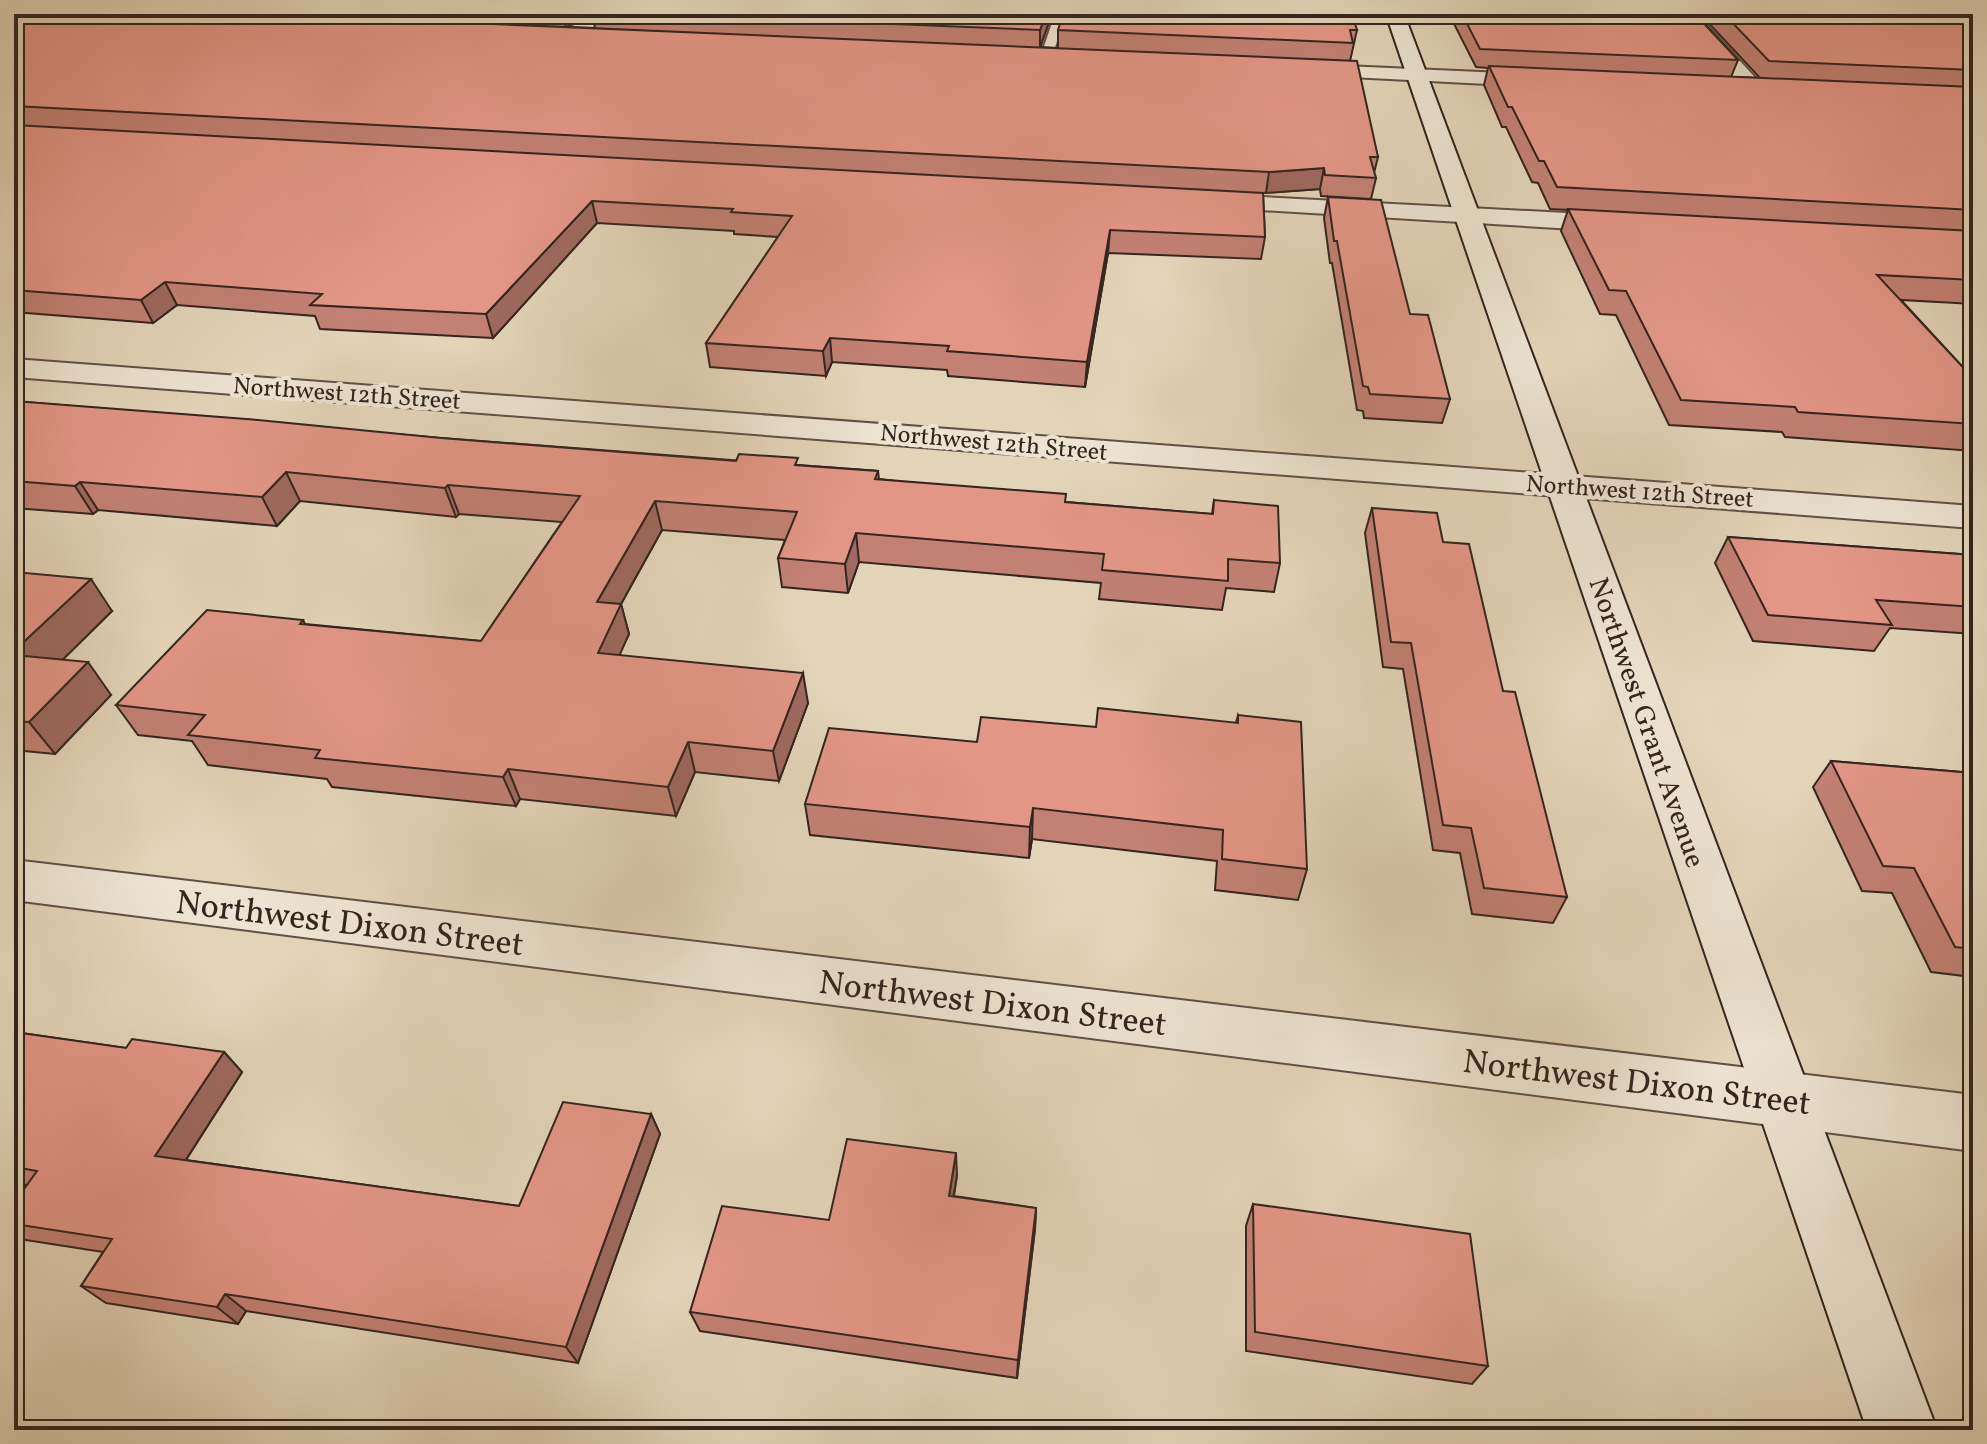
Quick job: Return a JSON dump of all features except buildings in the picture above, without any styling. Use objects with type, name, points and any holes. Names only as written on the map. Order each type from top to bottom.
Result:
[{"type":"street","points":[[599,14],[564,37],[602,38]]},
{"type":"street","name":"Northwest Grant Avenue","points":[[1395,14],[1902,1430]]},
{"type":"street","points":[[1698,27],[1763,89],[1724,88]]},
{"type":"street","points":[[1278,69],[1566,82]]},
{"type":"street","points":[[1189,200],[1642,225]]},
{"type":"street","name":"Northwest 12th Street","points":[[14,368],[1973,517]]},
{"type":"street","name":"Northwest Dixon Street","points":[[14,880],[1973,1123]]},
{"type":"lane","points":[[1046,58],[1060,14]]}]
